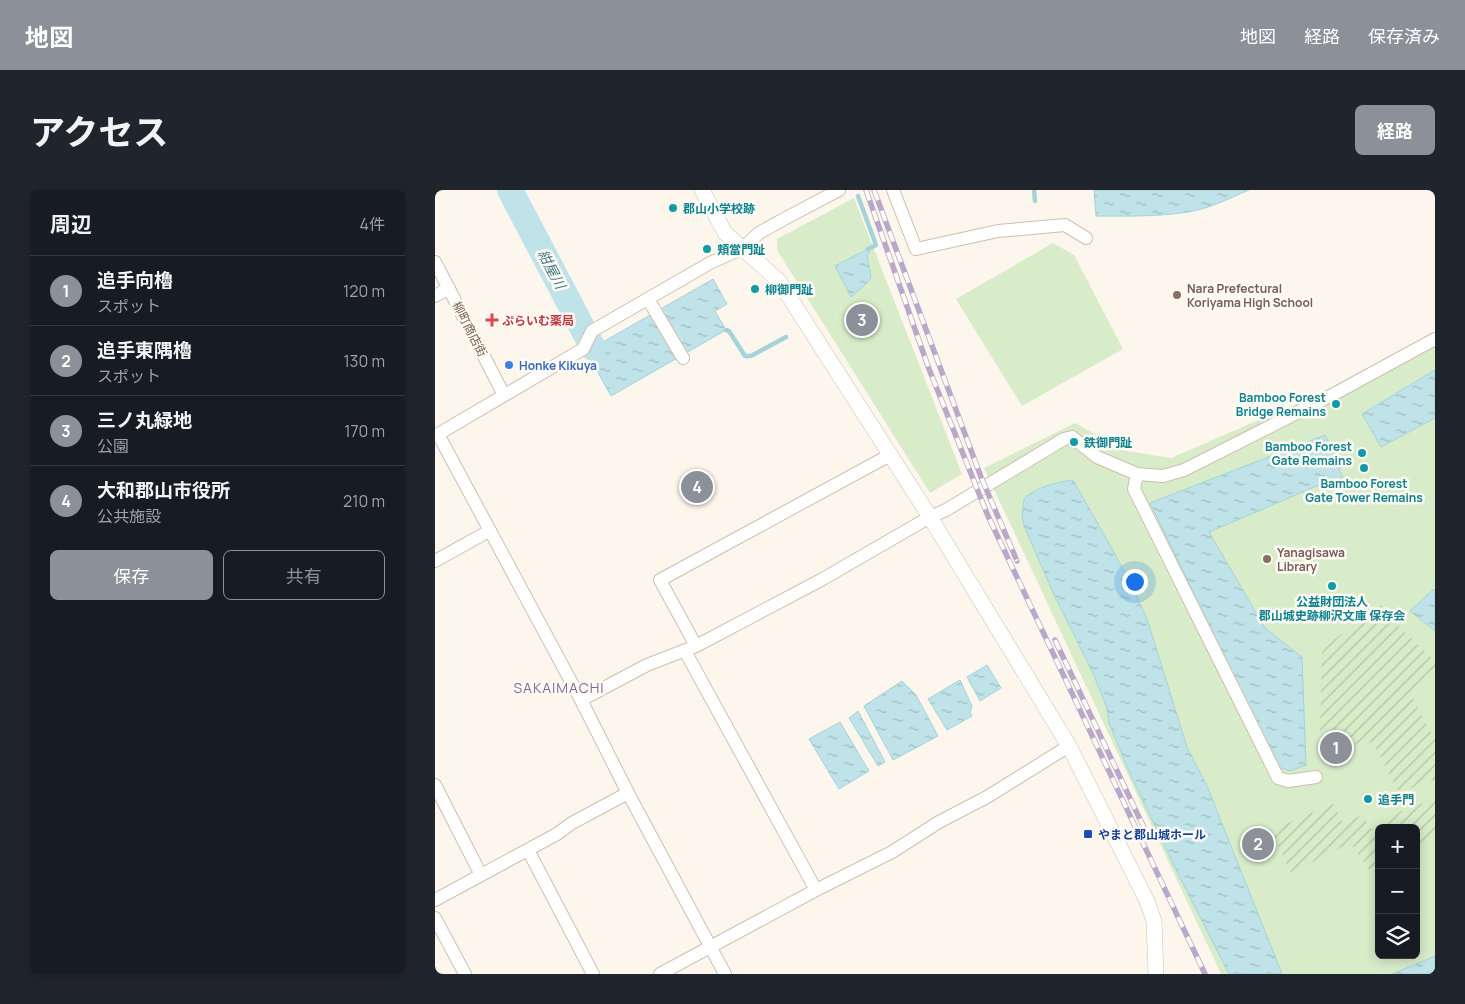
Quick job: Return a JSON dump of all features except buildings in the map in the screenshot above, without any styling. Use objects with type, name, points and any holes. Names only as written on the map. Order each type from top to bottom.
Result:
[{"type":"street","points":[[702,190],[725,233],[779,281],[930,517],[1069,746],[1147,901],[1154,921],[1156,974]]},
{"type":"street","points":[[725,974],[627,793],[581,700],[436,435],[583,349],[592,331],[710,263],[743,248],[759,233],[839,190]]},
{"type":"street","points":[[893,190],[916,249],[998,231],[1065,225],[1086,238]]},
{"type":"street","name":"柳町商店街","points":[[435,262],[504,395]]},
{"type":"street","points":[[435,296],[449,288]]},
{"type":"street","points":[[648,299],[683,358]]},
{"type":"street","points":[[581,700],[647,665],[691,649],[821,580],[930,517],[946,510],[1064,439],[1072,437],[1097,456],[1137,474],[1163,476],[1183,470],[1334,394],[1435,339]]},
{"type":"street","points":[[815,890],[691,649],[660,580],[890,455]]},
{"type":"street","points":[[1137,474],[1134,489],[1278,778],[1288,781],[1316,778]]},
{"type":"street","points":[[435,561],[489,531]]},
{"type":"street","points":[[660,974],[815,890],[892,852],[939,822],[987,797],[1069,746]]},
{"type":"street","points":[[435,785],[481,875]]},
{"type":"street","points":[[435,900],[557,834],[572,823],[627,793]]},
{"type":"street","points":[[528,850],[593,974]]},
{"type":"street","points":[[435,918],[465,974]]},
{"type":"green space","points":[[854,198],[962,474],[930,493],[777,250],[777,239]]},
{"type":"green space","points":[[1053,243],[1074,255],[1123,349],[1022,406],[956,299]]},
{"type":"green space","points":[[1435,332],[1435,974],[1221,974],[984,468],[1075,423],[1127,451],[1171,458],[1319,394]]},
{"type":"green space","points":[[1379,605],[1435,662],[1435,671],[1428,681],[1412,692],[1411,695],[1435,740],[1435,781],[1433,780],[1401,792],[1397,789],[1373,742],[1352,745],[1349,743],[1346,732],[1320,736],[1322,653],[1325,647]]},
{"type":"green space","points":[[1435,800],[1435,840],[1420,849],[1420,824],[1381,824],[1385,822],[1384,818]]},
{"type":"green space","points":[[1333,804],[1343,824],[1362,815],[1371,829],[1375,827],[1375,874],[1373,875],[1350,843],[1291,873],[1271,830]]},
{"type":"water","points":[[1094,190],[1249,190],[1196,211],[1165,215],[1096,216]]},
{"type":"water","points":[[868,249],[870,252],[867,255],[871,277],[851,297],[835,266]]},
{"type":"water","points":[[713,279],[727,304],[715,311],[726,330],[611,396],[591,360],[589,350]]},
{"type":"water","points":[[1435,370],[1435,418],[1381,447],[1362,414]]},
{"type":"water","points":[[1325,435],[1342,467],[1339,469],[1343,477],[1328,484],[1326,482],[1209,532],[1265,628],[1302,657],[1306,765],[1290,771],[1278,767],[1150,503]]},
{"type":"water","points":[[1073,480],[1121,566],[1147,619],[1187,747],[1207,786],[1282,974],[1229,974],[1174,866],[1127,767],[1109,723],[1107,708],[1092,671],[1055,597],[1024,526],[1022,516],[1024,499],[1041,488]]},
{"type":"water","points":[[1434,589],[1435,591],[1435,631],[1410,611]]},
{"type":"water","points":[[987,665],[1001,688],[980,701],[967,677]]},
{"type":"water","points":[[960,680],[972,706],[970,712],[972,716],[947,730],[928,699]]},
{"type":"water","points":[[902,681],[916,695],[938,736],[893,760],[864,706]]},
{"type":"water","points":[[858,711],[885,762],[878,766],[849,718]]},
{"type":"water","points":[[840,722],[869,771],[839,789],[809,739]]},
{"type":"water","points":[[1435,956],[1435,974],[1392,974]]},
{"type":"waterway","name":"紺屋川","points":[[510,190],[593,348]]},
{"type":"waterway","points":[[1034,190],[1035,201]]},
{"type":"waterway","points":[[858,196],[876,245],[868,249]]},
{"type":"waterway","points":[[726,330],[729,331],[745,356],[751,356],[786,337]]},
{"type":"railway","points":[[866,190],[929,369],[988,516],[1205,974]]},
{"type":"railway","points":[[874,190],[981,477],[1017,561]]},
{"type":"railway","points":[[1055,640],[1146,832]]},
{"type":"place","name":"郡山小学校跡","points":[[673,208]]},
{"type":"place","name":"頬當門趾","points":[[707,249]]},
{"type":"place","name":"柳御門趾","points":[[755,289]]},
{"type":"place","name":"Nara Prefectural Koriyama High School","points":[[1177,295]]},
{"type":"place","name":"ぷらいむ薬局","points":[[492,320]]},
{"type":"place","name":"三ノ丸緑地","points":[[862,320]]},
{"type":"place","name":"Honke Kikuya","points":[[509,365]]},
{"type":"place","name":"Bamboo Forest Bridge Remains","points":[[1336,404]]},
{"type":"place","name":"鉄御門趾","points":[[1074,442]]},
{"type":"place","name":"Bamboo Forest Gate Remains","points":[[1362,453]]},
{"type":"place","name":"Bamboo Forest Gate Tower Remains","points":[[1364,468]]},
{"type":"place","name":"大和郡山市役所","points":[[697,487]]},
{"type":"place","name":"Yanagisawa Library","points":[[1267,559]]},
{"type":"place","name":"公益財団法人 郡山城史跡柳沢文庫 保存会","points":[[1332,586]]},
{"type":"place","name":"追手向櫓","points":[[1336,748]]},
{"type":"place","name":"追手門","points":[[1368,799]]},
{"type":"place","name":"やまと郡山城ホール","points":[[1088,834]]},
{"type":"place","name":"追手東隅櫓","points":[[1258,844]]},
{"type":"district","name":"SAKAIMACHI","points":[[559,687]]}]
